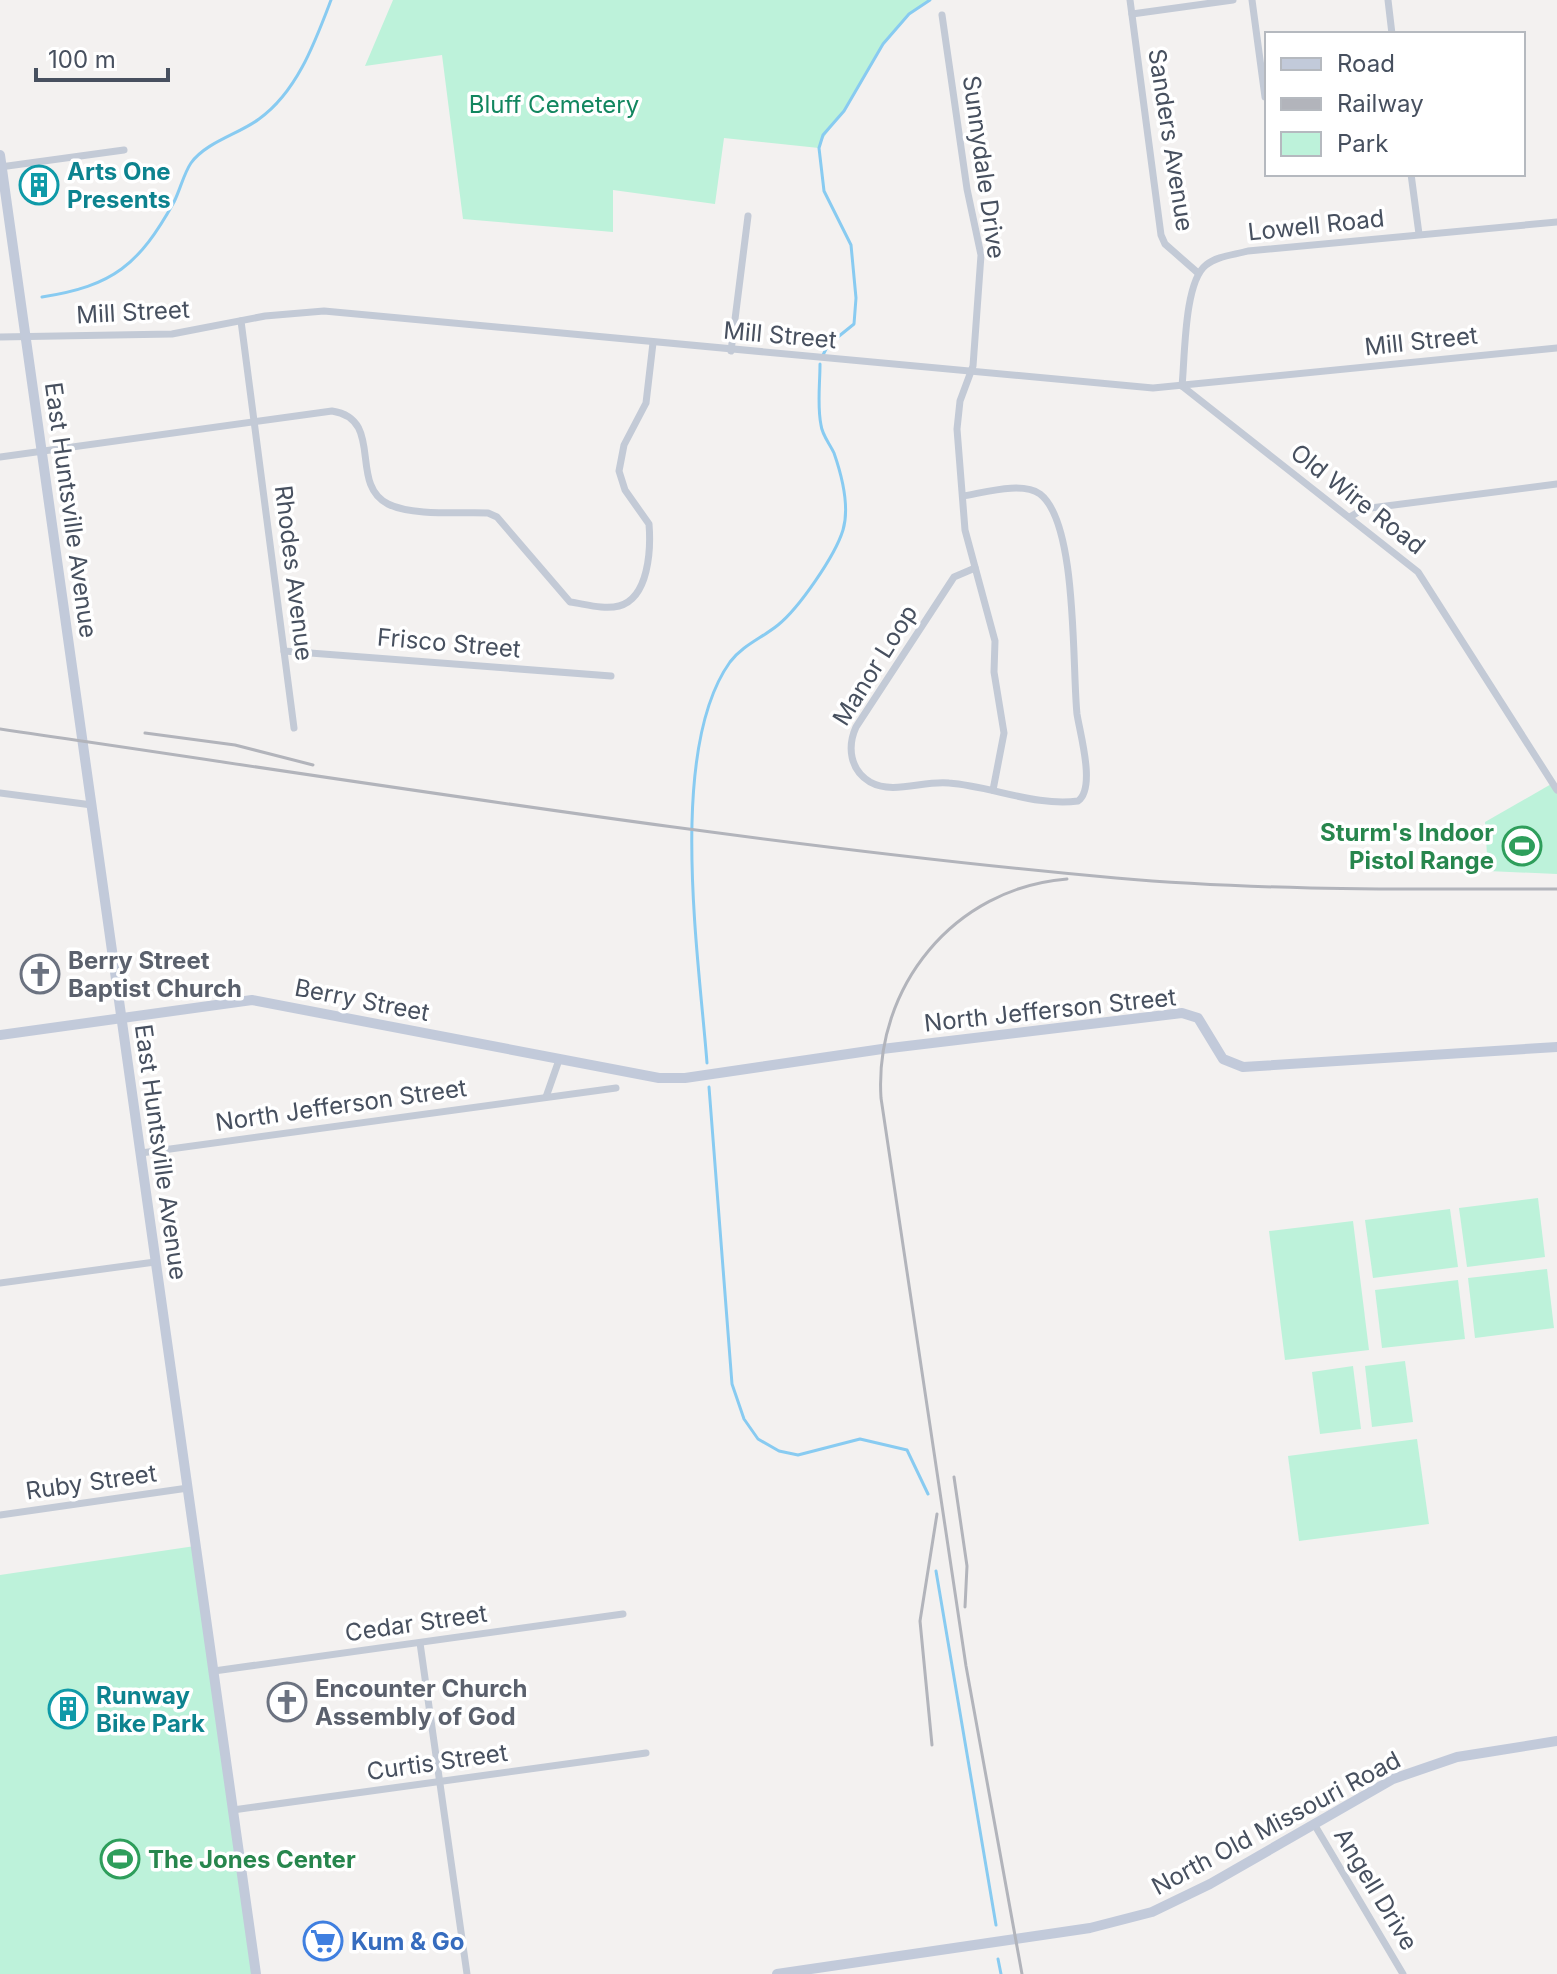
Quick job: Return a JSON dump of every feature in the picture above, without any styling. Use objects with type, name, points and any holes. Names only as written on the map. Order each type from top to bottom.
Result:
[{"type":"main road","name":"East Huntsville Avenue","points":[[1,163],[256,1974]]},
{"type":"main road","name":"Berry Street","points":[[0,1035],[252,1000],[304,1007],[659,1078],[715,1074]]},
{"type":"main road","name":"North Jefferson Street","points":[[715,1074],[882,1049],[1182,1013],[1198,1018],[1223,1059],[1243,1067],[1557,1047]]},
{"type":"main road","name":"North Old Missouri Road","points":[[777,1974],[1121,1921],[1182,1899],[1393,1779],[1425,1766],[1490,1750],[1557,1741]]},
{"type":"street","name":"Sanders Avenue","points":[[1130,0],[1161,235],[1165,244],[1198,273]]},
{"type":"street","points":[[1132,14],[1233,0]]},
{"type":"street","points":[[1252,0],[1265,97]]},
{"type":"street","points":[[1388,0],[1392,32]]},
{"type":"street","name":"Sunnydale Drive","points":[[942,15],[967,189],[981,255],[970,374],[957,416],[965,530],[995,641],[994,672],[1003,719],[1003,745],[993,790]]},
{"type":"street","points":[[1,163],[124,150]]},
{"type":"street","points":[[1411,176],[1419,234]]},
{"type":"street","points":[[731,351],[748,216]]},
{"type":"street","name":"Lowell Road","points":[[1198,273],[1209,262],[1248,251],[1557,222]]},
{"type":"street","points":[[1182,386],[1192,288],[1198,273]]},
{"type":"street","name":"Mill Street","points":[[0,337],[172,334],[241,321],[324,311],[970,374],[1153,388],[1557,348]]},
{"type":"street","name":"Rhodes Avenue","points":[[241,321],[294,728]]},
{"type":"street","points":[[0,457],[332,411],[343,412],[359,426],[370,483],[382,500],[401,508],[488,513],[497,517],[570,602],[617,607],[634,598],[643,582],[649,524],[625,490],[619,471],[624,445],[646,403],[653,343]]},
{"type":"street","name":"Old Wire Road","points":[[1182,386],[1408,562],[1428,583],[1557,790]]},
{"type":"street","points":[[1350,517],[1363,509],[1557,484]]},
{"type":"street","name":"Manor Loop","points":[[963,496],[1020,489],[1040,494],[1046,501],[1067,567],[1074,615],[1077,712],[1087,785],[1083,798],[1072,802],[947,782],[887,788],[861,774],[850,746],[856,727],[954,577],[975,568]]},
{"type":"street","name":"Frisco Street","points":[[284,651],[611,676]]},
{"type":"street","points":[[0,793],[92,805]]},
{"type":"street","points":[[546,1097],[559,1060]]},
{"type":"street","name":"North Jefferson Street","points":[[141,1153],[616,1088]]},
{"type":"street","points":[[0,1283],[155,1262]]},
{"type":"street","name":"Ruby Street","points":[[0,1515],[188,1488]]},
{"type":"street","name":"Cedar Street","points":[[214,1671],[623,1614]]},
{"type":"street","points":[[420,1643],[467,1974]]},
{"type":"street","name":"Curtis Street","points":[[233,1810],[646,1753]]},
{"type":"street","name":"Angell Drive","points":[[1314,1824],[1403,1974]]},
{"type":"green space","name":"Bluff Cemetery","points":[[393,0],[930,0],[901,22],[879,50],[819,148],[724,138],[715,204],[613,190],[613,232],[463,219],[442,55],[365,66]]},
{"type":"green space","name":"Sturm's Indoor Pistol Range","points":[[1553,783],[1557,790],[1557,874],[1488,871],[1485,822]]},
{"type":"green space","points":[[1538,1198],[1545,1257],[1467,1267],[1459,1208]]},
{"type":"green space","points":[[1450,1209],[1458,1267],[1373,1278],[1365,1220]]},
{"type":"green space","points":[[1353,1221],[1369,1350],[1285,1360],[1269,1231]]},
{"type":"green space","points":[[1547,1269],[1554,1328],[1475,1338],[1468,1278]]},
{"type":"green space","points":[[1458,1280],[1465,1339],[1382,1348],[1375,1290]]},
{"type":"green space","points":[[1405,1361],[1413,1422],[1372,1427],[1365,1366]]},
{"type":"green space","points":[[1353,1366],[1361,1429],[1320,1434],[1312,1372]]},
{"type":"green space","points":[[1417,1439],[1429,1524],[1299,1541],[1288,1456]]},
{"type":"green space","name":"The Jones Center","points":[[195,1546],[256,1974],[0,1974],[0,1575]]},
{"type":"waterway","points":[[42,297],[106,279],[136,257],[161,224],[197,156],[259,119],[284,95],[303,65],[331,0]]},
{"type":"waterway","points":[[823,355],[828,345],[854,324],[856,298],[851,245],[824,191],[819,148],[823,135],[844,111],[883,44],[909,14],[930,0]]},
{"type":"waterway","points":[[707,1063],[692,856],[693,800],[699,747],[711,700],[730,662],[796,607],[824,567],[843,530],[846,511],[842,481],[820,418],[820,364]]},
{"type":"waterway","points":[[709,1087],[732,1384],[744,1419],[758,1439],[779,1451],[798,1455],[860,1439],[907,1450],[928,1494]]},
{"type":"waterway","points":[[936,1571],[996,1925]]},
{"type":"waterway","points":[[998,1959],[1001,1974]]},
{"type":"railway","points":[[0,729],[557,811],[976,864],[1226,885],[1557,889]]},
{"type":"railway","points":[[145,733],[235,745],[313,765]]},
{"type":"railway","points":[[1022,1974],[966,1666],[881,1098],[882,1057],[891,1018],[907,982],[929,950],[957,923],[989,901],[1026,886],[1067,879]]},
{"type":"railway","points":[[954,1477],[967,1566],[965,1607]]},
{"type":"railway","points":[[932,1745],[920,1621],[937,1514]]},
{"type":"place","name":"Arts One Presents","points":[[39,185]]},
{"type":"place","name":"Sturm's Indoor Pistol Range","points":[[1522,846]]},
{"type":"place","name":"Berry Street Baptist Church","points":[[40,974]]},
{"type":"place","name":"Encounter Church Assembly of God","points":[[287,1702]]},
{"type":"place","name":"Runway Bike Park","points":[[68,1709]]},
{"type":"place","name":"The Jones Center","points":[[120,1859]]},
{"type":"place","name":"Kum & Go","points":[[323,1941]]}]
